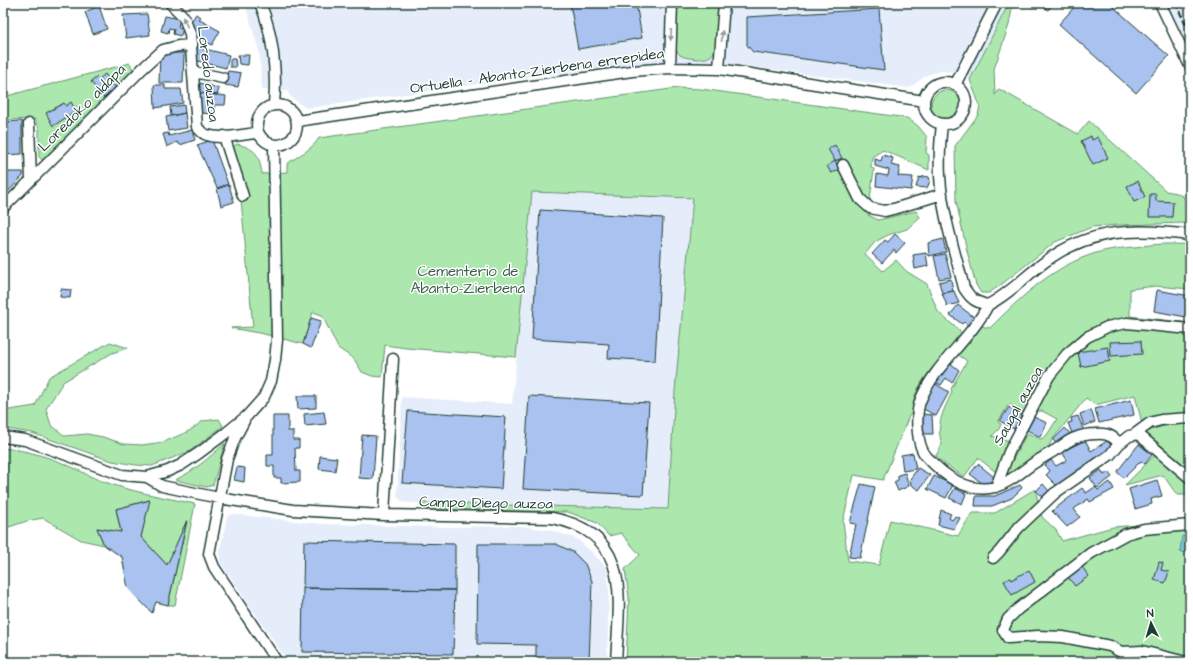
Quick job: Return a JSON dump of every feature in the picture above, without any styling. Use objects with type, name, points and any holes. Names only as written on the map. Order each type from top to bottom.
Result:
[{"type":"street","name":"Loredo auzoa","points":[[170,3],[184,17],[190,34],[197,127],[202,133],[207,135],[224,136],[258,133]]},
{"type":"street","points":[[260,3],[273,52],[275,83],[274,104]]},
{"type":"street","points":[[670,68],[672,3]]},
{"type":"street","points":[[719,69],[724,3]]},
{"type":"street","points":[[955,85],[997,3]]},
{"type":"street","points":[[1160,3],[1190,66]]},
{"type":"street","name":"Loredoko aldapa","points":[[3,208],[142,69],[163,50],[178,46],[192,45]]},
{"type":"street","name":"Ortuella - Abanto-Zierbena errepidea","points":[[297,121],[624,72],[670,68],[719,69],[924,101]]},
{"type":"street","points":[[194,72],[224,78]]},
{"type":"street","points":[[944,83],[955,85],[964,94],[966,107],[960,118],[954,122],[942,124],[936,122],[927,113],[924,107],[924,101],[929,90],[933,86],[944,83]]},
{"type":"street","points":[[274,104],[289,108],[297,121],[296,133],[292,139],[280,145],[274,145],[265,141],[258,133],[256,127],[259,115],[268,106],[274,104]]},
{"type":"street","points":[[28,124],[31,180]]},
{"type":"street","points":[[942,124],[939,155],[942,194],[948,226],[964,288],[969,296],[977,302],[988,306]]},
{"type":"street","name":"Loredo auzoa","points":[[224,136],[243,196]]},
{"type":"street","points":[[3,437],[25,440],[122,474],[147,477],[168,471],[181,465],[247,416],[264,397],[271,381],[275,360],[277,333],[274,145]]},
{"type":"street","points":[[842,165],[860,199],[870,208],[885,210],[898,208],[942,194]]},
{"type":"street","points":[[1119,444],[1114,437],[1102,433],[1086,435],[1075,438],[1031,465],[1016,477],[996,487],[984,488],[964,485],[950,478],[937,468],[924,454],[919,440],[917,423],[920,400],[934,375],[977,323],[988,306],[1067,247],[1092,237],[1119,233],[1148,231],[1190,235]]},
{"type":"street","name":"Saugal auzoa","points":[[996,487],[1009,452],[1048,376],[1067,354],[1087,338],[1107,327],[1127,323],[1190,329]]},
{"type":"street","points":[[384,515],[393,359]]},
{"type":"street","points":[[247,416],[235,438],[227,459],[209,554],[211,562],[277,662]]},
{"type":"street","points":[[993,558],[1019,527],[1055,493],[1110,455],[1119,444],[1129,436],[1136,434],[1150,423],[1161,420],[1190,418]]},
{"type":"street","points":[[1136,434],[1138,434],[1190,478]]},
{"type":"street","name":"Campo Diego auzoa","points":[[147,477],[162,486],[219,498],[293,510],[384,515],[552,518],[565,520],[578,525],[594,535],[604,546],[611,557],[617,574],[619,600],[616,662]]},
{"type":"street","points":[[1186,662],[1142,651],[1121,652],[1110,646],[1063,637],[1038,636],[1008,638],[1003,630],[1008,619],[1018,609],[1091,553],[1126,534],[1144,529],[1190,525]]},
{"type":"shaded area","points":[[245,3],[1009,3],[970,80],[957,72],[941,71],[927,75],[909,88],[730,64],[663,62],[534,76],[308,108],[304,107],[290,96],[287,90],[262,90],[259,51]]},
{"type":"shaded area","points":[[1155,3],[1190,3],[1190,47],[1177,53]]},
{"type":"shaded area","points":[[532,192],[693,198],[675,391],[668,509],[409,503],[403,502],[397,496],[402,397],[512,404]]},
{"type":"shaded area","points":[[232,514],[322,524],[443,527],[520,526],[550,530],[577,539],[594,554],[607,569],[609,591],[607,662],[288,662],[220,562],[220,551],[227,517]]},
{"type":"green space","points":[[675,3],[719,3],[718,42],[711,56],[697,59],[682,56],[677,51],[674,38]]},
{"type":"green space","points":[[1009,3],[1013,3],[1009,25],[994,69],[995,95],[999,89],[1078,134],[1089,121],[1166,191],[1177,193],[1185,198],[1186,223],[1092,227],[1055,242],[989,293],[981,293],[976,285],[956,201],[955,146],[978,115],[980,106],[970,80]]},
{"type":"green space","points":[[130,63],[134,72],[43,161],[39,157],[39,128],[35,119],[3,120],[3,97]]},
{"type":"green space","name":"Cementerio de Abanto-Zierbena","points":[[678,88],[701,89],[907,118],[918,126],[927,137],[926,153],[929,155],[929,170],[883,150],[872,157],[871,167],[874,169],[868,215],[878,220],[916,211],[920,217],[907,229],[888,235],[875,242],[865,254],[883,271],[896,260],[906,271],[927,284],[938,312],[969,339],[981,326],[990,328],[1038,284],[1052,274],[1080,259],[1116,249],[1162,244],[1190,245],[1190,289],[1156,286],[1130,289],[1130,316],[1190,323],[1190,495],[1177,495],[1163,475],[1125,485],[1163,447],[1144,432],[1164,426],[1162,416],[1142,423],[1135,395],[1095,405],[1086,398],[1052,440],[1049,446],[1032,461],[1006,479],[1008,469],[1027,433],[1041,439],[1047,435],[1057,419],[1042,411],[1023,412],[1009,404],[998,422],[1001,424],[999,429],[992,436],[1010,441],[996,472],[978,458],[964,477],[936,456],[942,444],[939,430],[941,417],[952,392],[951,389],[967,361],[957,354],[949,352],[930,371],[919,387],[915,396],[913,410],[909,416],[883,480],[854,475],[843,521],[848,561],[879,565],[890,520],[958,536],[972,513],[995,513],[1035,489],[1042,517],[1056,530],[1062,541],[1113,527],[1190,521],[1190,662],[626,662],[629,598],[625,569],[640,555],[621,533],[609,536],[597,523],[568,512],[424,509],[421,503],[668,509],[675,391],[693,198],[532,192],[516,357],[385,345],[382,377],[372,376],[362,372],[354,359],[338,348],[322,315],[313,312],[303,344],[264,334],[231,328],[253,327],[241,200],[231,147],[238,144],[253,151],[260,162],[262,174],[287,172],[287,164],[308,150],[319,138]]},
{"type":"green space","points":[[946,90],[956,95],[961,105],[956,115],[946,120],[936,115],[931,105],[936,95]]},
{"type":"green space","points":[[110,342],[128,348],[112,353],[63,382],[46,409],[51,425],[65,436],[87,434],[103,437],[124,444],[142,445],[164,442],[189,431],[203,421],[219,419],[223,426],[190,451],[152,466],[112,461],[32,433],[8,429],[3,430],[3,411],[35,406],[49,377]]},
{"type":"green space","points":[[225,443],[213,485],[207,487],[175,480],[189,473]]},
{"type":"green space","points":[[3,448],[48,458],[74,468],[98,480],[125,488],[195,504],[175,605],[168,605],[187,522],[167,565],[141,537],[149,500],[116,509],[121,532],[97,528],[104,545],[81,540],[43,518],[27,521],[3,529]]},
{"type":"water","points":[[1182,536],[1190,538],[1190,553],[1180,552]]},
{"type":"building","points":[[570,3],[636,3],[642,38],[578,49]]},
{"type":"building","points":[[1038,3],[1054,3],[1048,10]]},
{"type":"building","points":[[1078,3],[1109,3],[1169,56],[1136,93],[1059,24]]},
{"type":"building","points":[[99,6],[107,29],[93,34],[85,12]]},
{"type":"building","points":[[879,9],[884,70],[753,52],[747,45],[747,17]]},
{"type":"building","points":[[147,14],[150,35],[126,38],[123,15]]},
{"type":"building","points":[[196,14],[200,17],[198,19],[220,31],[212,45],[190,33],[193,27],[189,25]]},
{"type":"building","points":[[165,16],[180,19],[178,27],[183,28],[181,36],[173,34],[174,29],[169,28],[168,33],[161,31]]},
{"type":"building","points":[[197,47],[229,55],[226,68],[194,60]]},
{"type":"building","points":[[160,53],[184,53],[183,83],[159,83]]},
{"type":"building","points":[[238,55],[249,55],[248,65],[239,64]]},
{"type":"building","points":[[230,59],[235,59],[236,67],[230,67]]},
{"type":"building","points":[[228,71],[241,73],[238,87],[225,85]]},
{"type":"building","points":[[105,74],[116,88],[104,98],[91,82],[97,77],[99,79]]},
{"type":"building","points":[[199,83],[219,89],[217,95],[200,93]]},
{"type":"building","points":[[154,85],[165,85],[165,89],[181,89],[183,103],[155,108]]},
{"type":"building","points":[[200,93],[226,96],[225,105],[214,105],[215,114],[199,113]]},
{"type":"building","points":[[71,102],[76,111],[53,126],[46,113],[64,103],[66,106]]},
{"type":"building","points":[[184,105],[185,113],[171,116],[170,107]]},
{"type":"building","points":[[185,113],[187,128],[168,131],[166,117]]},
{"type":"building","points":[[22,121],[22,154],[3,155],[3,122]]},
{"type":"building","points":[[192,130],[195,140],[180,145],[177,142],[167,147],[163,134],[168,133],[169,136]]},
{"type":"building","points":[[1091,136],[1092,140],[1098,137],[1108,158],[1093,165],[1081,141]]},
{"type":"building","points":[[212,140],[228,184],[217,188],[197,145]]},
{"type":"building","points":[[835,145],[842,158],[835,161],[828,149]]},
{"type":"building","points":[[883,155],[893,158],[891,165],[900,167],[898,176],[913,177],[911,190],[876,186],[877,174],[888,176],[889,170],[875,166],[875,159],[881,161]]},
{"type":"building","points":[[835,161],[840,170],[831,173],[827,166]]},
{"type":"building","points":[[3,172],[23,172],[23,176],[3,197]]},
{"type":"building","points":[[923,176],[929,177],[930,181],[927,188],[916,187],[919,177],[922,178]]},
{"type":"building","points":[[1138,181],[1145,197],[1134,202],[1127,186]]},
{"type":"building","points":[[229,185],[234,202],[221,206],[217,189]]},
{"type":"building","points":[[1150,194],[1156,194],[1156,201],[1173,202],[1172,217],[1149,217]]},
{"type":"building","points":[[540,210],[663,218],[655,361],[608,358],[609,344],[532,339]]},
{"type":"building","points":[[895,234],[905,243],[896,253],[894,250],[882,263],[872,254],[885,240],[888,242]]},
{"type":"building","points":[[943,239],[946,252],[929,256],[928,243]]},
{"type":"building","points":[[926,253],[928,266],[915,269],[913,255]]},
{"type":"building","points":[[945,254],[951,277],[939,279],[934,256]]},
{"type":"building","points":[[951,279],[953,291],[942,293],[939,282]]},
{"type":"building","points":[[61,289],[71,290],[70,298],[60,297]]},
{"type":"building","points":[[1157,290],[1190,296],[1186,317],[1154,311]]},
{"type":"building","points":[[954,291],[959,303],[947,306],[942,293]]},
{"type":"building","points":[[958,305],[975,318],[969,326],[964,322],[962,324],[950,315]]},
{"type":"building","points":[[311,318],[321,321],[311,348],[303,344]]},
{"type":"building","points":[[1141,341],[1142,354],[1111,356],[1110,342]]},
{"type":"building","points":[[1108,347],[1110,361],[1081,367],[1078,352]]},
{"type":"building","points":[[950,363],[959,370],[952,383],[946,378],[941,385],[935,382],[939,374],[942,375]]},
{"type":"building","points":[[934,383],[949,392],[936,416],[922,408]]},
{"type":"building","points":[[297,396],[316,396],[316,408],[298,409]]},
{"type":"building","points":[[529,396],[649,403],[643,495],[523,489]]},
{"type":"building","points":[[1131,400],[1134,415],[1099,423],[1095,409]]},
{"type":"building","points":[[1009,407],[1022,415],[1014,429],[1000,421]]},
{"type":"building","points":[[1091,410],[1095,422],[1084,426],[1080,414]]},
{"type":"building","points":[[408,411],[506,417],[501,489],[402,483]]},
{"type":"building","points":[[324,412],[326,424],[305,426],[304,414]]},
{"type":"building","points":[[922,414],[932,415],[933,434],[923,434]]},
{"type":"building","points":[[273,416],[288,416],[288,431],[293,431],[293,440],[299,440],[299,448],[295,448],[296,471],[300,471],[300,482],[281,483],[281,478],[274,478],[274,466],[267,466],[267,455],[273,455]]},
{"type":"building","points":[[1078,416],[1084,431],[1073,436],[1068,423],[1072,422],[1071,418]]},
{"type":"building","points":[[1034,417],[1047,423],[1040,437],[1027,430]]},
{"type":"building","points":[[1065,428],[1072,436],[1057,444],[1053,440]]},
{"type":"building","points":[[362,435],[376,436],[373,479],[359,478]]},
{"type":"building","points":[[1085,440],[1091,451],[1107,441],[1113,447],[1057,486],[1046,475],[1050,471],[1045,465],[1051,460],[1056,466],[1067,460],[1062,452]]},
{"type":"building","points":[[1139,444],[1152,455],[1145,464],[1141,461],[1124,478],[1117,472]]},
{"type":"building","points":[[913,453],[916,469],[903,471],[901,455]]},
{"type":"building","points":[[320,456],[337,458],[335,471],[319,469]]},
{"type":"building","points":[[978,464],[994,477],[987,487],[970,474]]},
{"type":"building","points":[[237,467],[245,468],[244,482],[234,480]]},
{"type":"building","points":[[918,468],[930,475],[919,490],[911,485],[910,479]]},
{"type":"building","points":[[1101,470],[1104,475],[1108,472],[1112,477],[1097,488],[1090,478]]},
{"type":"building","points":[[905,473],[909,486],[898,491],[894,482],[898,480],[898,475]]},
{"type":"building","points":[[934,476],[953,485],[946,498],[927,489]]},
{"type":"building","points":[[1157,480],[1162,496],[1151,499],[1152,504],[1135,509],[1129,489]]},
{"type":"building","points":[[1110,482],[1114,489],[1090,502],[1088,499],[1074,509],[1080,517],[1067,527],[1052,511],[1082,488],[1086,493],[1095,487],[1098,490]]},
{"type":"building","points":[[861,484],[875,487],[860,558],[849,557],[856,524],[850,523]]},
{"type":"building","points":[[1043,484],[1049,491],[1043,497],[1036,491]]},
{"type":"building","points":[[1020,485],[1022,488],[1012,498],[992,506],[975,506],[976,496],[995,496]]},
{"type":"building","points":[[955,488],[966,494],[962,504],[949,498]]},
{"type":"building","points":[[150,500],[141,537],[167,565],[187,520],[168,605],[156,602],[152,613],[128,588],[122,557],[104,545],[97,528],[121,532],[116,509]]},
{"type":"building","points":[[941,510],[951,514],[949,518],[952,520],[955,516],[960,518],[954,529],[938,525]]},
{"type":"building","points":[[304,541],[455,544],[455,590],[303,588]]},
{"type":"building","points":[[478,544],[556,544],[573,552],[585,564],[592,581],[589,662],[536,662],[536,645],[477,644]]},
{"type":"building","points":[[1159,562],[1163,563],[1161,570],[1169,572],[1165,583],[1154,580]]},
{"type":"building","points":[[1082,567],[1089,576],[1075,586],[1068,577]]},
{"type":"building","points":[[1029,570],[1035,582],[1012,595],[1004,581],[1010,578],[1011,580]]},
{"type":"building","points":[[303,588],[455,590],[453,654],[302,652]]},
{"type":"railway","points":[[1176,3],[1190,33]]}]
